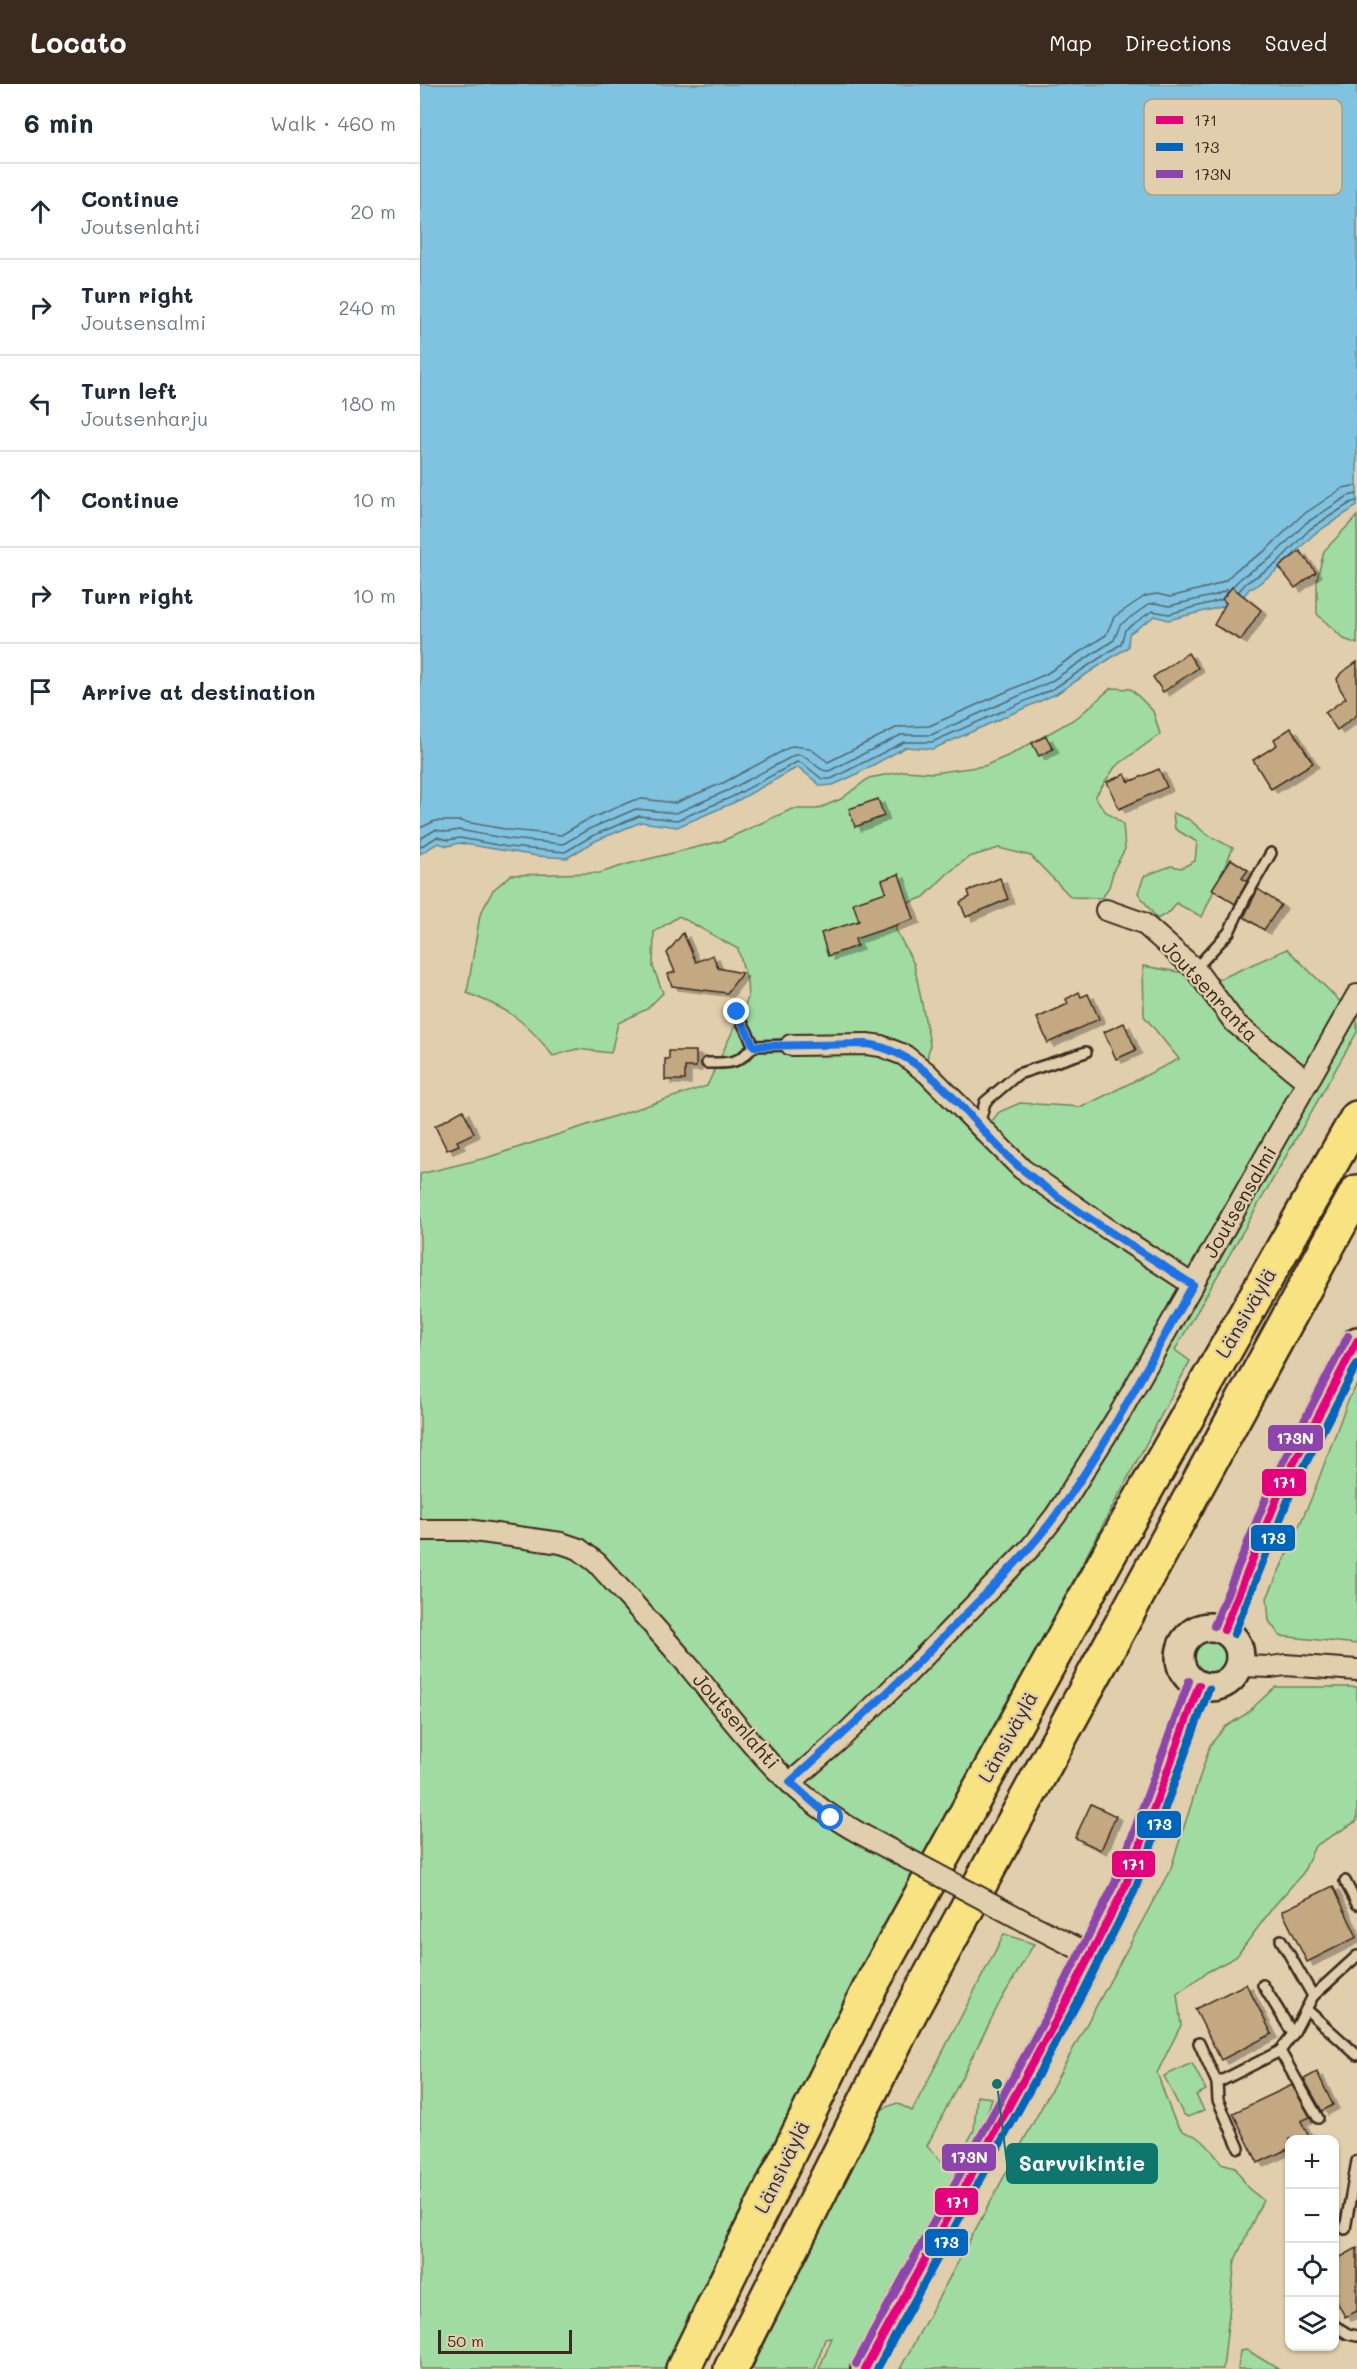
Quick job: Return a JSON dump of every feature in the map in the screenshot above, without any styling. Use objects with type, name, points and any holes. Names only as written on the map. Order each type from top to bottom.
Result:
[{"type":"highway","name":"Länsiväylä","points":[[683,2369],[872,1984],[1110,1553],[1357,1118]]},
{"type":"highway","name":"Länsiväylä","points":[[731,2369],[912,2009],[1357,1192]]},
{"type":"main road","points":[[1224,1630],[1282,1486],[1357,1341]]},
{"type":"main road","points":[[1209,1627],[1224,1630],[1236,1641],[1239,1649],[1239,1666],[1230,1680],[1223,1685],[1199,1686],[1192,1682],[1183,1670],[1180,1654],[1182,1646],[1187,1638],[1201,1629],[1209,1627]]},
{"type":"main road","points":[[865,2369],[1091,1955],[1125,1887],[1199,1686]]},
{"type":"street","name":"Joutsenranta","points":[[1106,910],[1143,922],[1195,969],[1235,1023],[1308,1082]]},
{"type":"street","name":"Joutsensalmi","points":[[790,1782],[837,1742],[908,1674],[1031,1547],[1056,1515],[1084,1472],[1193,1285],[1357,995]]},
{"type":"street","points":[[791,1046],[867,1044],[882,1046],[904,1055],[927,1072],[1022,1169],[1193,1285]]},
{"type":"street","name":"Joutsenlahti","points":[[420,1530],[467,1530],[511,1535],[561,1543],[579,1549],[597,1563],[690,1668],[753,1746],[831,1818],[1091,1955]]},
{"type":"street","points":[[1239,1666],[1285,1665],[1357,1670]]},
{"type":"lane","points":[[1195,969],[1229,932],[1270,853]]},
{"type":"lane","points":[[737,1012],[754,1046]]},
{"type":"lane","points":[[754,1046],[791,1046]]},
{"type":"lane","points":[[706,1063],[733,1063],[745,1057],[754,1046]]},
{"type":"lane","points":[[979,1125],[985,1102],[1018,1074],[1086,1052]]},
{"type":"lane","points":[[1345,1881],[1357,1904]]},
{"type":"lane","points":[[1281,1940],[1313,1996]]},
{"type":"lane","points":[[1217,2083],[1280,2051],[1293,2034],[1313,1996],[1357,1956]]},
{"type":"lane","points":[[1263,1984],[1293,2034]]},
{"type":"lane","points":[[1305,2009],[1357,2055]]},
{"type":"lane","points":[[1198,2043],[1217,2083],[1218,2100],[1239,2148]]},
{"type":"lane","points":[[1280,2051],[1318,2118]]},
{"type":"lane","points":[[1345,2229],[1357,2162]]},
{"type":"lane","points":[[1339,2328],[1357,2336]]},
{"type":"green space","points":[[1357,516],[1357,644],[1344,639],[1317,614],[1317,579],[1324,551]]},
{"type":"green space","points":[[1111,688],[1131,689],[1153,711],[1160,734],[1115,767],[1095,797],[1105,811],[1123,824],[1125,849],[1102,898],[1071,897],[1031,856],[999,848],[969,857],[947,874],[924,897],[895,908],[896,930],[914,964],[930,1044],[923,1082],[977,1140],[999,1112],[1020,1103],[1082,1107],[1179,1059],[1144,1016],[1143,966],[1220,979],[1287,949],[1357,1018],[1357,1032],[1175,1350],[1190,1361],[926,1858],[883,1832],[866,1826],[917,1874],[770,2157],[664,2369],[420,2369],[420,1174],[486,1158],[707,1086],[748,998],[747,981],[738,949],[679,916],[654,932],[653,967],[663,993],[647,1009],[618,1023],[611,1053],[577,1049],[553,1056],[515,1017],[467,993],[480,915],[493,890],[511,875],[600,873],[722,841],[792,809],[817,809],[841,799],[869,778],[905,771],[933,773],[984,766],[1012,754],[1078,717]]},
{"type":"green space","points":[[1173,813],[1190,820],[1206,834],[1233,848],[1202,917],[1176,903],[1171,911],[1157,919],[1138,893],[1144,876],[1171,866],[1181,868],[1195,861],[1197,842],[1175,829]]},
{"type":"green space","points":[[1357,1384],[1357,1644],[1280,1636],[1269,1621],[1267,1598],[1312,1497],[1347,1403]]},
{"type":"green space","points":[[1209,1638],[1222,1644],[1228,1657],[1222,1670],[1209,1676],[1196,1670],[1190,1657],[1196,1644]]},
{"type":"green space","points":[[1275,1687],[1357,1687],[1357,1821],[1315,1846],[1303,1873],[1274,1906],[1236,1957],[1207,1972],[1177,1994],[1181,2025],[1157,2073],[1178,2126],[1202,2140],[1221,2163],[1235,2167],[1248,2188],[1263,2200],[1235,2260],[1223,2369],[900,2369],[1171,1868],[1210,1745],[1225,1727],[1246,1714]]},
{"type":"green space","points":[[1004,1934],[1034,1944],[1001,2000],[927,2146],[950,2170],[957,2162],[974,2130],[977,2096],[992,2098],[982,2130],[851,2369],[819,2369],[832,2338],[825,2339],[815,2369],[752,2369],[880,2110],[897,2103],[912,2111]]},
{"type":"green space","points":[[1192,2063],[1206,2090],[1196,2095],[1204,2110],[1188,2117],[1183,2114],[1164,2076]]},
{"type":"green space","points":[[1247,2350],[1278,2369],[1238,2369],[1240,2351]]},
{"type":"water","points":[[420,84],[1357,84],[1357,506],[1314,534],[1280,568],[1250,588],[1243,597],[1221,607],[1168,620],[1155,616],[1129,634],[1128,647],[1056,694],[933,749],[906,747],[833,785],[821,786],[798,767],[735,802],[677,827],[641,822],[595,841],[567,858],[537,856],[459,843],[448,846],[438,843],[420,854]]},
{"type":"building","points":[[1300,551],[1316,572],[1295,588],[1279,567]]},
{"type":"building","points":[[1232,587],[1261,610],[1241,640],[1214,625],[1226,603],[1222,599]]},
{"type":"building","points":[[1188,653],[1198,668],[1163,692],[1153,677]]},
{"type":"building","points":[[1357,662],[1357,715],[1337,730],[1325,713],[1346,698],[1337,679],[1341,673]]},
{"type":"building","points":[[1291,728],[1313,763],[1271,789],[1253,760],[1277,745],[1274,739]]},
{"type":"building","points":[[1046,736],[1053,749],[1039,756],[1032,743]]},
{"type":"building","points":[[1159,769],[1167,787],[1119,809],[1107,782],[1125,774],[1129,782]]},
{"type":"building","points":[[878,799],[884,816],[855,827],[849,809]]},
{"type":"building","points":[[1231,859],[1248,870],[1242,878],[1247,882],[1235,904],[1212,889]]},
{"type":"building","points":[[899,874],[914,919],[855,939],[857,946],[828,956],[821,933],[859,921],[853,903],[886,892],[882,880]]},
{"type":"building","points":[[1000,878],[1008,899],[966,917],[960,902],[970,897],[968,891]]},
{"type":"building","points":[[1258,889],[1281,905],[1264,930],[1244,917]]},
{"type":"building","points":[[683,933],[696,962],[713,955],[718,968],[742,973],[727,993],[672,986],[668,974],[675,972],[667,953]]},
{"type":"building","points":[[1079,992],[1081,997],[1088,994],[1099,1019],[1048,1043],[1037,1018],[1068,1004],[1066,999]]},
{"type":"building","points":[[1124,1023],[1136,1050],[1116,1059],[1104,1032]]},
{"type":"building","points":[[669,1051],[696,1051],[696,1067],[685,1067],[685,1080],[665,1080],[665,1059],[669,1059]]},
{"type":"building","points":[[463,1110],[474,1133],[457,1141],[459,1145],[447,1150],[435,1126]]},
{"type":"building","points":[[1091,1804],[1116,1816],[1101,1850],[1075,1838]]},
{"type":"building","points":[[1333,1886],[1357,1937],[1307,1962],[1282,1911]]},
{"type":"building","points":[[1246,1984],[1272,2034],[1221,2060],[1195,2009]]},
{"type":"building","points":[[1317,2072],[1333,2105],[1322,2111],[1304,2079]]},
{"type":"building","points":[[1292,2085],[1310,2117],[1301,2121],[1308,2135],[1285,2135],[1285,2150],[1258,2163],[1233,2113]]},
{"type":"building","points":[[1357,2248],[1357,2311],[1345,2317],[1339,2305],[1339,2258]]},
{"type":"transit line","name":"173N","points":[[1214,1626],[1273,1481],[1348,1336]]},
{"type":"transit line","name":"171","points":[[1224,1630],[1282,1486],[1357,1341]]},
{"type":"transit line","name":"173","points":[[1234,1634],[1292,1490],[1357,1364]]},
{"type":"transit line","name":"173N","points":[[856,2364],[1063,1986],[1115,1883],[1189,1681]]},
{"type":"transit line","name":"171","points":[[865,2369],[1072,1991],[1125,1887],[1199,1685]]},
{"type":"transit line","name":"173","points":[[877,2369],[1081,1996],[1134,1892],[1209,1689]]},
{"type":"place","name":"Sarvvikintie","points":[[997,2084]]},
{"type":"route","points":[[737,1012],[754,1046],[867,1044],[882,1046],[904,1055],[927,1072],[1022,1169],[1193,1285],[1084,1472],[1056,1515],[1031,1547],[908,1674],[837,1742],[790,1782],[831,1818]]}]
